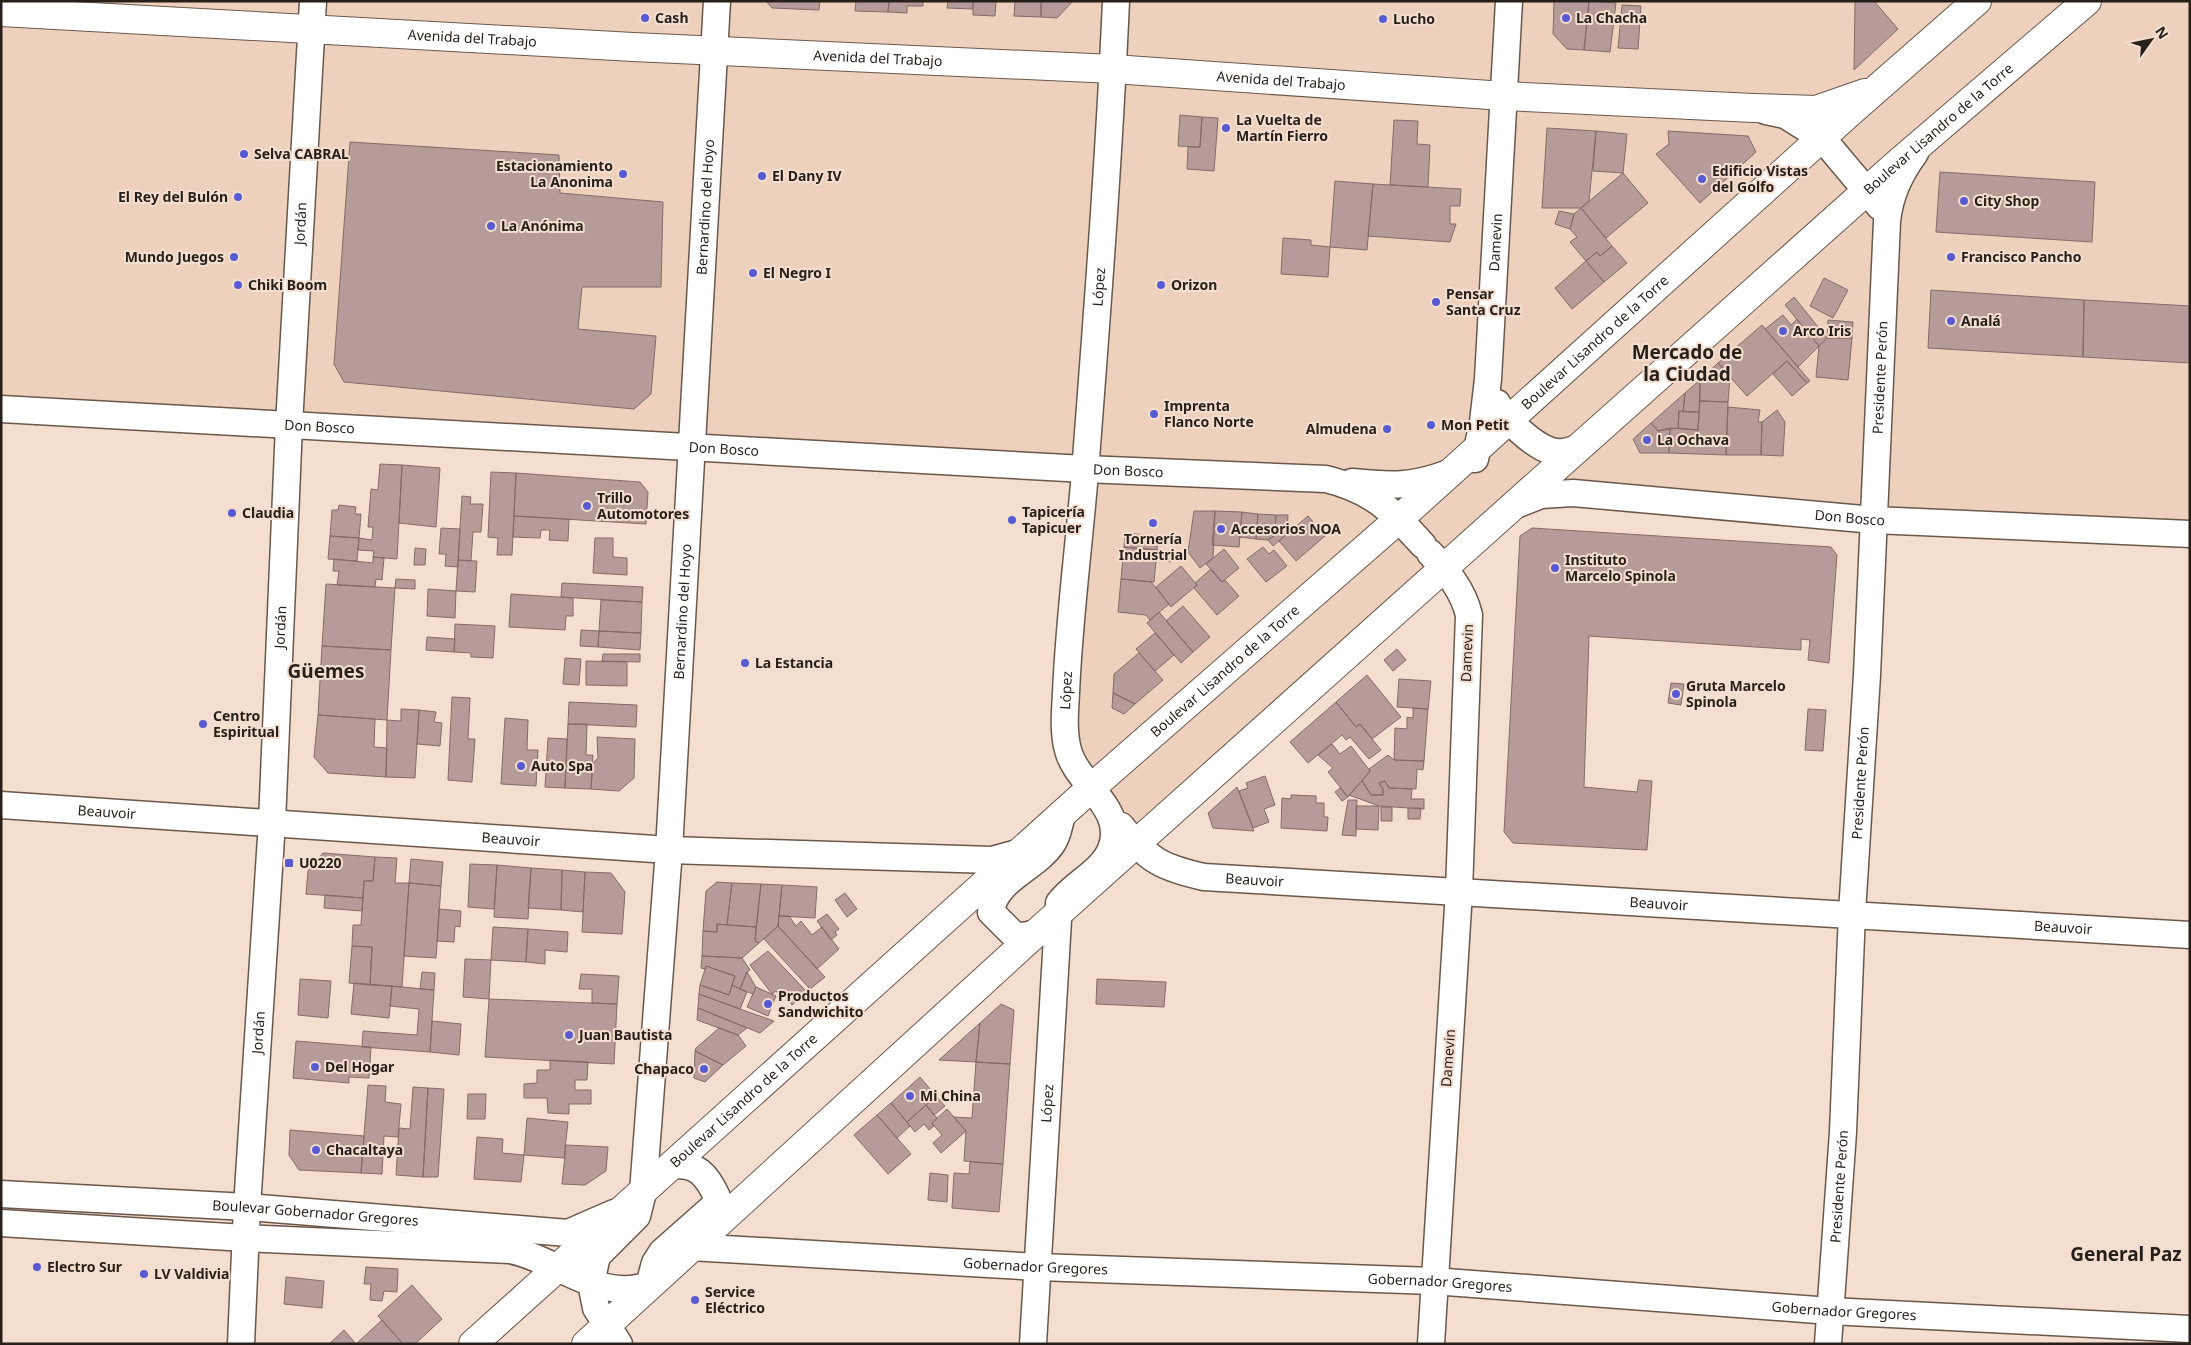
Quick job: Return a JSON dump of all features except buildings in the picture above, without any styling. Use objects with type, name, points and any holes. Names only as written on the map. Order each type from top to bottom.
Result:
[{"type":"street","name":"Jordán","points":[[241,1344],[245,1238],[272,822],[289,425],[313,1]]},
{"type":"street","name":"Bernardino del Hoyo","points":[[591,1283],[597,1256],[637,1216],[633,1200],[668,850],[693,446],[717,1]]},
{"type":"street","name":"López","points":[[1075,803],[1075,766],[1068,751],[1065,729],[1066,684],[1085,469],[1113,69],[1116,1]]},
{"type":"street","name":"Damevin","points":[[1431,1344],[1433,1281],[1459,891],[1469,615],[1461,592],[1432,555],[1420,524],[1422,515],[1428,507],[1466,476],[1474,462],[1484,422],[1509,1]]},
{"type":"street","name":"Boulevar Lisandro de la Torre","points":[[472,1344],[1075,803],[1399,519],[1508,419],[1977,1]]},
{"type":"street","points":[[2079,8],[2100,1]]},
{"type":"street","name":"Boulevar Lisandro de la Torre","points":[[586,1344],[613,1335],[649,1285],[1058,914],[1137,845],[1432,555],[1474,540],[1867,190],[2079,8]]},
{"type":"street","name":"Avenida del Trabajo","points":[[1,12],[1113,69],[1504,96],[1753,108],[1816,110],[1861,94],[1882,84]]},
{"type":"street","points":[[1753,108],[1785,115],[1822,138],[1878,204],[1887,221]]},
{"type":"street","name":"Presidente Perón","points":[[1828,1344],[1842,1132],[1874,520],[1887,221],[1890,200],[1896,181],[1926,139]]},
{"type":"street","points":[[1488,379],[1500,410],[1537,444],[1550,451],[1562,453],[1578,448]]},
{"type":"street","name":"Don Bosco","points":[[1,410],[693,446],[1085,469],[1326,479],[1346,484],[1373,496],[1399,519],[1432,555]]},
{"type":"street","points":[[1326,479],[1397,486],[1415,484],[1450,473]]},
{"type":"street","name":"Don Bosco","points":[[1513,506],[1541,496],[1573,493],[1874,520],[2190,534]]},
{"type":"street","points":[[1038,933],[1024,936],[1014,935],[991,912],[992,904],[1007,884],[1051,847],[1075,803],[1090,802],[1104,805],[1108,809]]},
{"type":"street","name":"Beauvoir","points":[[1,805],[668,850],[992,860],[1021,852]]},
{"type":"street","name":"López","points":[[1033,1344],[1059,903],[1066,894],[1102,863],[1111,850],[1114,838],[1113,822],[1108,809]]},
{"type":"street","name":"Beauvoir","points":[[1108,809],[1148,856],[1181,872],[1204,877],[2190,935]]},
{"type":"street","points":[[649,1285],[655,1263],[662,1252],[714,1206],[717,1197],[700,1171],[685,1164],[672,1166]]},
{"type":"street","name":"Boulevar Gobernador Gregores","points":[[1,1194],[247,1208],[568,1233],[633,1200]]},
{"type":"street","name":"Boulevar Gobernador Gregores","points":[[1,1223],[245,1238],[510,1250],[528,1253],[574,1277],[591,1283],[622,1289],[637,1289],[649,1285]]},
{"type":"street","name":"Gobernador Gregores","points":[[690,1247],[1038,1267],[1433,1281],[1830,1311],[2190,1329]]},
{"type":"street","points":[[591,1283],[596,1308],[613,1335]]},
{"type":"shaded area","points":[[1,1],[2190,1],[2190,534],[1541,496],[1137,845],[1075,766],[1085,470],[1,409]]},
{"type":"place","name":"Cash","points":[[645,18]]},
{"type":"place","name":"La Chacha","points":[[1566,18]]},
{"type":"place","name":"Lucho","points":[[1383,19]]},
{"type":"place","name":"La Vuelta de Martín Fierro","points":[[1226,128]]},
{"type":"place","name":"Selva CABRAL","points":[[244,154]]},
{"type":"place","name":"Estacionamiento La Anonima","points":[[623,174]]},
{"type":"place","name":"El Dany IV","points":[[762,176]]},
{"type":"place","name":"Edificio Vistas del Golfo","points":[[1702,179]]},
{"type":"place","name":"El Rey del Bulón","points":[[238,197]]},
{"type":"place","name":"City Shop","points":[[1964,201]]},
{"type":"place","name":"La Anónima","points":[[491,226]]},
{"type":"place","name":"Mundo Juegos","points":[[234,257]]},
{"type":"place","name":"Francisco Pancho","points":[[1951,257]]},
{"type":"place","name":"El Negro I","points":[[753,273]]},
{"type":"place","name":"Chiki Boom","points":[[238,285]]},
{"type":"place","name":"Orizon","points":[[1161,285]]},
{"type":"place","name":"Pensar Santa Cruz","points":[[1436,302]]},
{"type":"place","name":"Analá","points":[[1951,321]]},
{"type":"place","name":"Arco Iris","points":[[1783,331]]},
{"type":"place","name":"Imprenta Flanco Norte","points":[[1154,414]]},
{"type":"place","name":"Mon Petit","points":[[1431,425]]},
{"type":"place","name":"Almudena","points":[[1387,429]]},
{"type":"place","name":"La Ochava","points":[[1647,440]]},
{"type":"place","name":"Trillo Automotores","points":[[587,506]]},
{"type":"place","name":"Claudia","points":[[232,513]]},
{"type":"place","name":"Tapicería Tapicuer","points":[[1012,520]]},
{"type":"place","name":"Tornería Industrial","points":[[1153,523]]},
{"type":"place","name":"Accesorios NOA","points":[[1221,529]]},
{"type":"place","name":"Instituto Marcelo Spinola","points":[[1555,568]]},
{"type":"place","name":"La Estancia","points":[[745,663]]},
{"type":"place","name":"Gruta Marcelo Spinola","points":[[1676,694]]},
{"type":"place","name":"Centro Espiritual","points":[[203,724]]},
{"type":"place","name":"Auto Spa","points":[[521,766]]},
{"type":"place","name":"U0220","points":[[289,863]]},
{"type":"place","name":"Productos Sandwichito","points":[[768,1004]]},
{"type":"place","name":"Juan Bautista","points":[[569,1035]]},
{"type":"place","name":"Del Hogar","points":[[315,1067]]},
{"type":"place","name":"Chapaco","points":[[704,1069]]},
{"type":"place","name":"Mi China","points":[[910,1096]]},
{"type":"place","name":"Chacaltaya","points":[[316,1150]]},
{"type":"place","name":"Electro Sur","points":[[37,1267]]},
{"type":"place","name":"LV Valdivia","points":[[144,1274]]},
{"type":"place","name":"Service Eléctrico","points":[[695,1300]]},
{"type":"district","name":"Mercado de la Ciudad","points":[[1687,363]]},
{"type":"district","name":"Güemes","points":[[326,671]]},
{"type":"district","name":"General Paz","points":[[2126,1254]]}]
